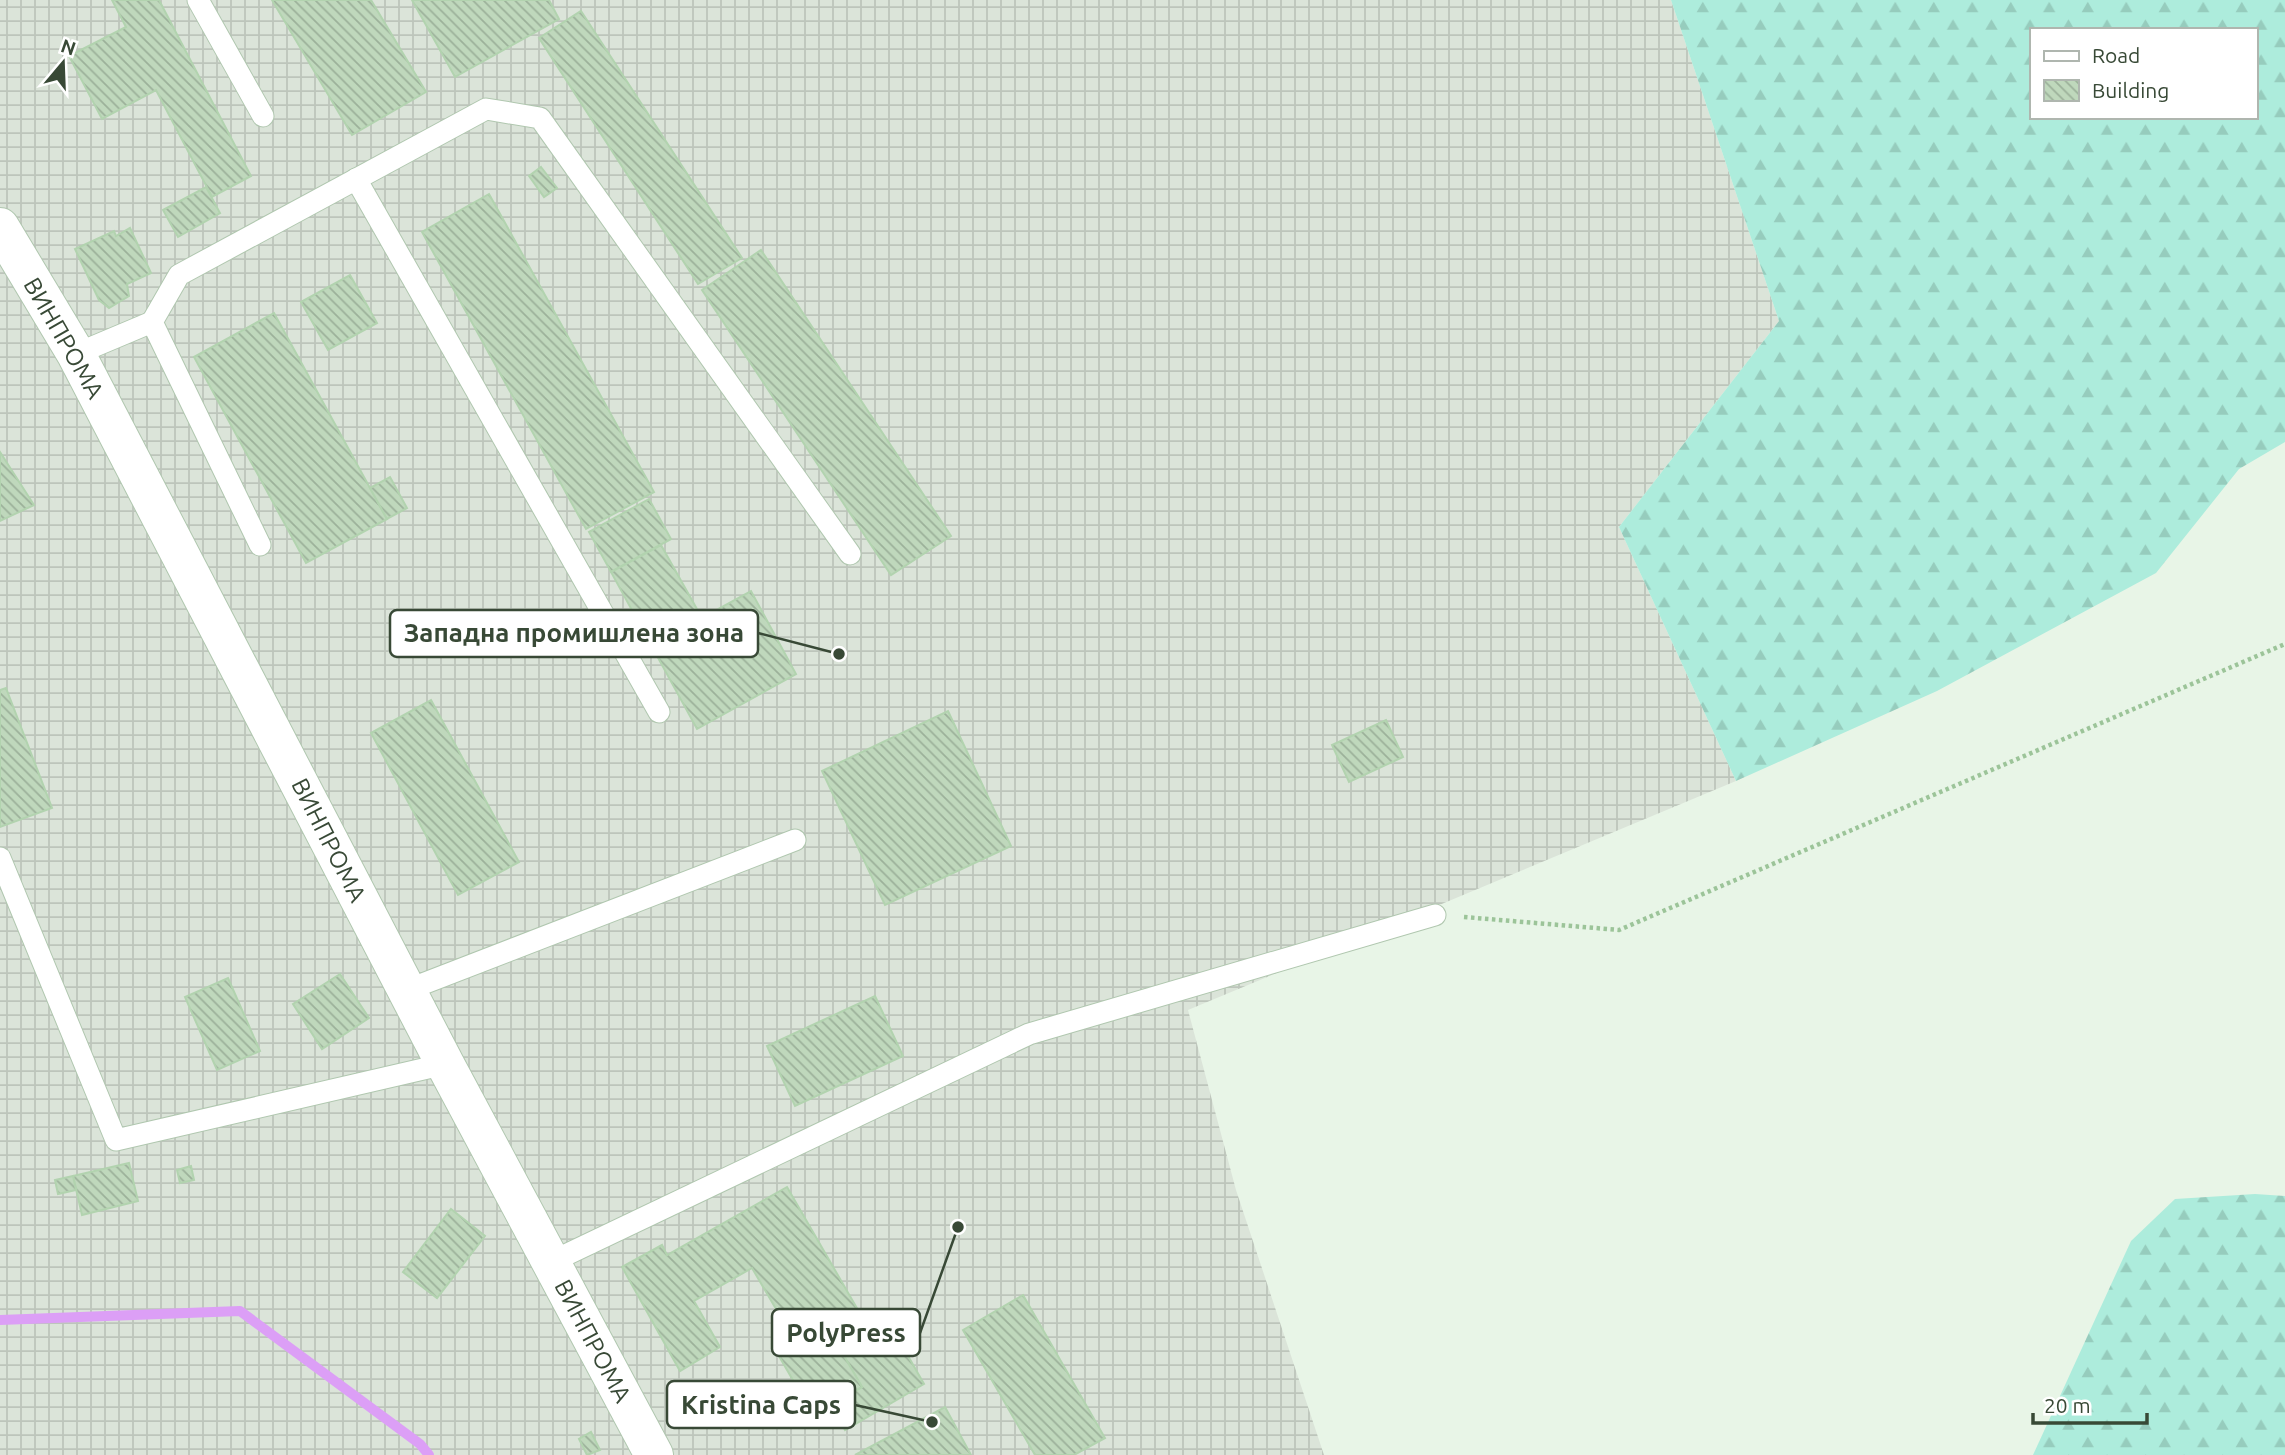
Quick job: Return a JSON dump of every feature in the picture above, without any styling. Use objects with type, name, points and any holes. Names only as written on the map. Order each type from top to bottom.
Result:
[{"type":"street","name":"ВИНПРОМА","points":[[0,227],[76,354],[445,1064],[654,1455]]},
{"type":"lane","points":[[198,0],[263,116]]},
{"type":"lane","points":[[76,354],[152,322],[179,275],[486,109],[540,117],[850,554]]},
{"type":"lane","points":[[356,179],[659,712]]},
{"type":"lane","points":[[152,322],[260,545]]},
{"type":"lane","points":[[407,990],[795,840]]},
{"type":"lane","points":[[0,858],[116,1140],[445,1064]]},
{"type":"lane","points":[[551,1262],[1029,1034],[1435,915]]},
{"type":"path","points":[[1435,915],[1619,930],[2285,644]]},
{"type":"shaded area","points":[[0,0],[1671,0],[1779,321],[1619,527],[1736,781],[1188,1010],[1236,1190],[1324,1455],[0,1455]]},
{"type":"green space","points":[[1671,0],[2285,0],[2285,442],[2239,469],[2156,573],[1937,691],[1736,781],[1619,527],[1779,321]]},
{"type":"green space","points":[[2255,1194],[2285,1196],[2285,1455],[2033,1455],[2131,1241],[2175,1199]]},
{"type":"building","points":[[112,0],[159,0],[251,176],[212,197],[156,90],[102,119],[69,56],[126,27]]},
{"type":"building","points":[[272,0],[371,0],[426,92],[352,135]]},
{"type":"building","points":[[412,0],[549,0],[559,19],[455,77]]},
{"type":"building","points":[[581,11],[742,258],[698,284],[539,38]]},
{"type":"building","points":[[541,167],[557,188],[544,197],[529,176]]},
{"type":"building","points":[[206,187],[220,213],[178,237],[163,210]]},
{"type":"building","points":[[489,194],[654,492],[586,529],[422,232]]},
{"type":"building","points":[[130,228],[151,273],[127,284],[129,296],[109,308],[99,300],[75,249],[114,231],[116,236]]},
{"type":"building","points":[[761,250],[951,536],[891,575],[702,290]]},
{"type":"building","points":[[350,275],[377,323],[328,350],[301,302]]},
{"type":"building","points":[[274,313],[387,519],[306,563],[194,357]]},
{"type":"building","points":[[0,452],[34,505],[0,521]]},
{"type":"building","points":[[390,477],[407,508],[387,519],[370,488]]},
{"type":"building","points":[[649,499],[671,539],[611,572],[589,532]]},
{"type":"building","points":[[661,545],[702,618],[751,591],[796,674],[697,729],[611,572]]},
{"type":"building","points":[[6,688],[52,808],[0,827],[0,690]]},
{"type":"building","points":[[431,700],[519,862],[458,895],[371,733]]},
{"type":"building","points":[[948,711],[1011,846],[885,905],[822,771]]},
{"type":"building","points":[[1386,720],[1403,757],[1349,782],[1332,745]]},
{"type":"building","points":[[340,974],[369,1018],[322,1049],[293,1004]]},
{"type":"building","points":[[228,978],[260,1051],[217,1070],[185,997]]},
{"type":"building","points":[[875,996],[903,1056],[795,1106],[767,1046]]},
{"type":"building","points":[[129,1163],[138,1201],[82,1215],[73,1176]]},
{"type":"building","points":[[191,1166],[194,1180],[180,1183],[177,1170]]},
{"type":"building","points":[[73,1176],[76,1190],[58,1194],[55,1180]]},
{"type":"building","points":[[787,1187],[873,1336],[891,1326],[924,1384],[845,1430],[831,1404],[862,1387],[821,1316],[790,1333],[752,1268],[694,1301],[720,1347],[680,1371],[622,1267],[662,1245],[667,1255]]},
{"type":"building","points":[[451,1209],[485,1236],[437,1298],[403,1272]]},
{"type":"building","points":[[1023,1295],[1105,1438],[1074,1455],[1035,1455],[963,1330]]},
{"type":"building","points":[[821,1316],[862,1387],[831,1404],[834,1410],[816,1420],[772,1344]]},
{"type":"building","points":[[945,1407],[971,1455],[855,1455]]},
{"type":"building","points":[[591,1432],[600,1450],[587,1455],[579,1439]]},
{"type":"waterway","points":[[0,1320],[240,1311],[420,1444],[429,1455]]},
{"type":"place","name":"Западна промишлена зона","points":[[839,654]]},
{"type":"place","name":"PolyPress","points":[[958,1227]]},
{"type":"place","name":"Kristina Caps","points":[[932,1422]]}]
